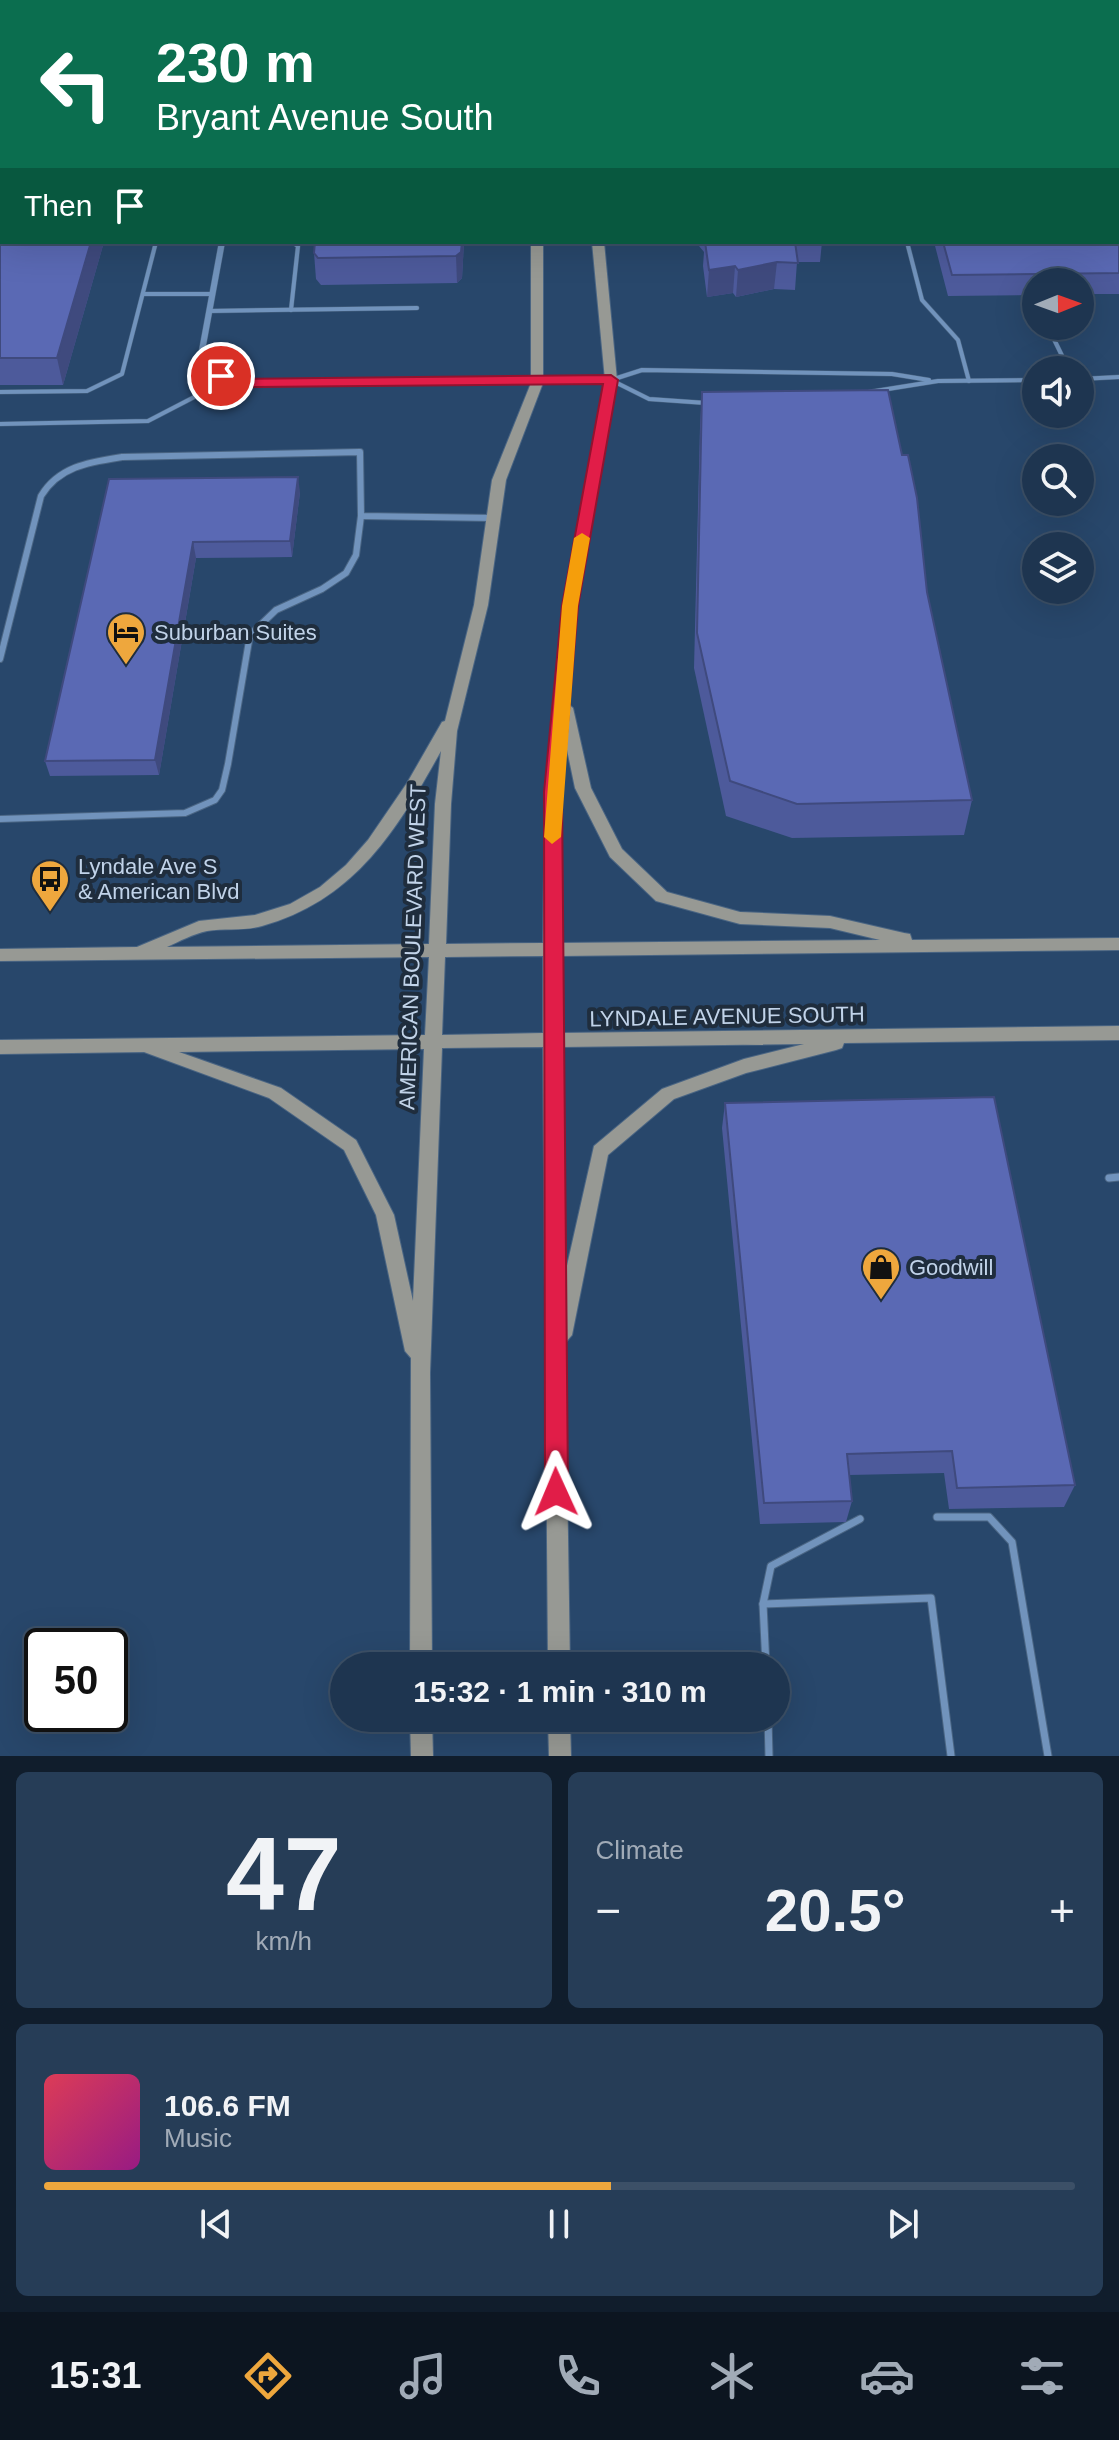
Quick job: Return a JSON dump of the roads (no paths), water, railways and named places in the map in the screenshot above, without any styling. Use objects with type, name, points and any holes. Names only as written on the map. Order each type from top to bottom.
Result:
[{"type":"main road","name":"AMERICAN BOULEVARD WEST","points":[[421,1652],[420,1373],[443,804],[456,711],[481,605],[499,480],[537,383],[537,244]]},
{"type":"main road","points":[[559,1652],[551,948],[553,792],[570,606],[611,380],[598,244]]},
{"type":"main road","points":[[563,693],[583,788],[616,853],[662,897],[740,918],[830,922],[929,945]]},
{"type":"main road","points":[[134,954],[205,925],[262,920],[327,894],[372,850],[402,806],[456,711]]},
{"type":"main road","points":[[0,955],[1119,944]]},
{"type":"main road","name":"LYNDALE AVENUE SOUTH","points":[[0,1047],[1119,1033]]},
{"type":"main road","points":[[555,1368],[600,1151],[668,1094],[744,1066],[864,1036]]},
{"type":"main road","points":[[138,1045],[275,1093],[350,1145],[385,1215],[420,1373]]},
{"type":"main road","points":[[421,1732],[422,1756]]},
{"type":"main road","points":[[559,1732],[560,1756]]},
{"type":"street","points":[[222,244],[201,356],[221,376],[239,383],[537,383],[611,380]]},
{"type":"lane","points":[[0,392],[87,391],[122,374],[156,244]]},
{"type":"lane","points":[[291,310],[298,246],[295,244]]},
{"type":"lane","points":[[908,244],[922,300],[958,340],[969,381]]},
{"type":"lane","points":[[143,294],[212,294]]},
{"type":"lane","points":[[209,311],[417,308]]},
{"type":"lane","points":[[611,380],[642,370],[892,374],[938,381]]},
{"type":"lane","points":[[1094,378],[1119,377]]},
{"type":"lane","points":[[0,424],[148,421],[229,379]]},
{"type":"lane","points":[[611,380],[649,399],[715,402]]},
{"type":"lane","points":[[865,392],[938,381],[1022,380]]},
{"type":"lane","points":[[0,659],[47,481],[85,463],[122,457],[360,452],[361,516],[354,560],[343,577],[329,587],[282,604],[261,617],[250,635],[228,764],[222,790],[215,800],[185,813],[0,819]]},
{"type":"lane","points":[[361,516],[494,518]]},
{"type":"lane","points":[[1109,1178],[1119,1177]]},
{"type":"lane","points":[[937,1517],[989,1517],[1012,1542],[1048,1756]]},
{"type":"lane","points":[[765,1652],[763,1604],[771,1566],[860,1519]]},
{"type":"lane","points":[[763,1604],[931,1598],[951,1756]]},
{"type":"lane","points":[[768,1732],[769,1756]]},
{"type":"place","name":"Suburban Suites","points":[[126,666]]},
{"type":"place","name":"Lyndale Ave S & American Blvd","points":[[50,913]]},
{"type":"place","name":"Goodwill","points":[[881,1301]]}]
